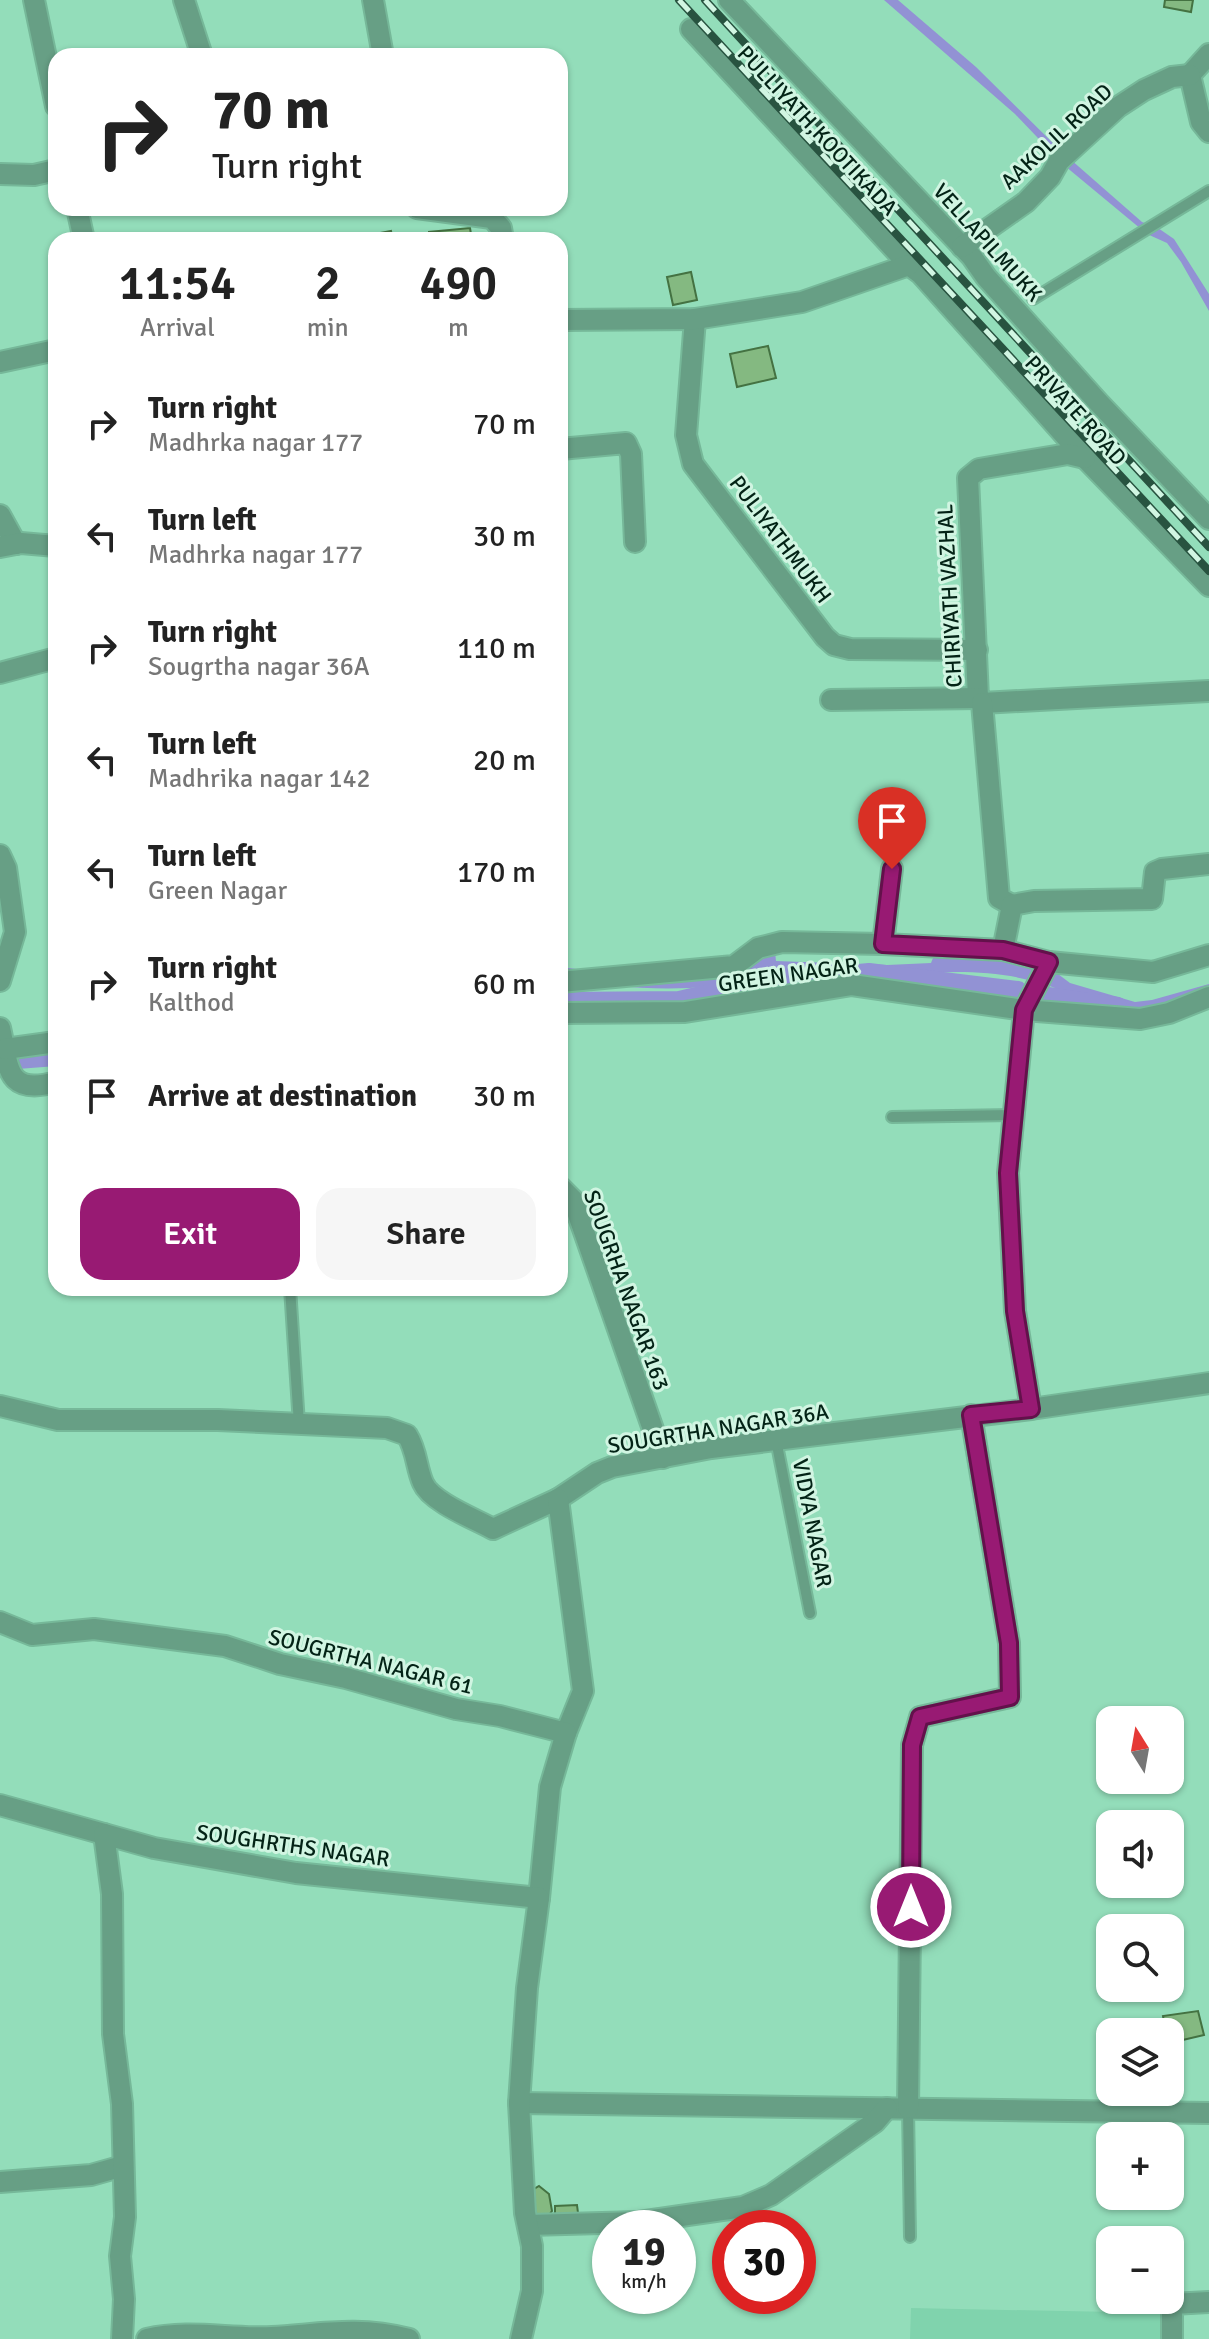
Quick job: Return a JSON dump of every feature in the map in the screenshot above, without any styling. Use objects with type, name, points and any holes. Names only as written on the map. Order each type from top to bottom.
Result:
[{"type":"street","points":[[34,0],[48,67]]},
{"type":"street","points":[[184,0],[199,48]]},
{"type":"street","points":[[373,0],[382,48]]},
{"type":"street","name":"VELLAPILMUKK","points":[[729,0],[962,247],[1098,402],[1209,519]]},
{"type":"street","name":"PULLIYATH,KOOTIKADA","points":[[691,29],[909,265]]},
{"type":"street","points":[[1209,54],[1190,75],[1201,122],[1209,132]]},
{"type":"street","name":"AAKOLIL ROAD","points":[[962,247],[1026,202],[1050,177],[1059,161],[1118,107],[1172,77],[1190,75]]},
{"type":"street","points":[[0,174],[34,175],[48,172]]},
{"type":"street","points":[[477,216],[492,218],[502,232]]},
{"type":"street","points":[[568,320],[695,319],[802,302],[909,265]]},
{"type":"street","name":"PRIVATE ROAD","points":[[909,265],[931,285],[1085,458],[1209,586]]},
{"type":"street","name":"PULIYATHMUKH","points":[[695,319],[686,435],[693,464],[825,637],[834,645],[850,649],[977,650]]},
{"type":"street","points":[[0,362],[48,352]]},
{"type":"street","points":[[568,448],[626,443],[631,454],[635,542]]},
{"type":"street","name":"CHIRIYATH VAZHAL","points":[[1085,458],[1068,454],[993,466],[973,471],[968,478],[980,701],[1209,691]]},
{"type":"street","points":[[0,515],[5,543],[48,546]]},
{"type":"street","points":[[0,673],[48,660]]},
{"type":"street","points":[[831,700],[980,701],[999,898],[1012,905],[1034,901],[1152,899],[1155,872],[1209,864]]},
{"type":"street","points":[[0,855],[6,868],[15,932],[0,981]]},
{"type":"street","points":[[883,944],[892,869]]},
{"type":"street","points":[[1003,950],[1012,905]]},
{"type":"street","name":"GREEN NAGAR","points":[[568,981],[734,966],[758,948],[782,942],[1003,950],[1049,962]]},
{"type":"street","points":[[1031,1409],[1015,1311],[1008,1173],[1024,1010],[1049,962],[1153,972],[1209,955]]},
{"type":"street","name":"GREEN NAGAR","points":[[568,1013],[685,1012],[852,985],[1024,1010],[1140,1019],[1156,1017],[1209,997]]},
{"type":"street","points":[[0,1028],[11,1075],[31,1088],[48,1084]]},
{"type":"street","points":[[5,1049],[48,1043]]},
{"type":"street","name":"SOUGRHA NAGAR 163","points":[[568,1195],[573,1200],[663,1458]]},
{"type":"street","name":"SOUGRTHA NAGAR 36A","points":[[0,1406],[58,1420],[218,1420],[387,1428],[407,1435],[416,1448],[424,1485],[433,1497],[493,1529],[558,1499],[597,1473],[711,1448],[1031,1409],[1209,1383]]},
{"type":"street","points":[[908,2108],[912,1745],[920,1717],[1010,1697],[1009,1643],[971,1415]]},
{"type":"street","points":[[521,2339],[532,2291],[532,2246],[519,2103],[527,1988],[550,1787],[566,1733],[583,1691],[558,1499]]},
{"type":"street","name":"SOUGRTHA NAGAR 61","points":[[0,1622],[32,1635],[94,1629],[225,1646],[280,1664],[346,1678],[456,1709],[500,1716],[566,1733]]},
{"type":"street","name":"SOUGHRTHS NAGAR","points":[[0,1805],[154,1848],[296,1873],[539,1898]]},
{"type":"street","points":[[104,1834],[112,1894],[113,2034],[122,2104],[125,2217],[120,2256],[124,2299],[122,2339]]},
{"type":"street","points":[[519,2103],[1209,2113]]},
{"type":"street","points":[[528,2225],[639,2222],[743,2207],[771,2195],[875,2122],[887,2108]]},
{"type":"street","points":[[0,2182],[91,2175],[123,2166]]},
{"type":"street","points":[[1172,2339],[1172,2304],[1209,2302]]},
{"type":"street","points":[[147,2339],[193,2333],[272,2337],[352,2330],[409,2339]]},
{"type":"lane","points":[[1033,299],[1209,191]]},
{"type":"lane","points":[[892,1117],[1013,1115]]},
{"type":"lane","points":[[291,1296],[299,1424]]},
{"type":"lane","name":"VIDYA NAGAR","points":[[776,1440],[810,1613]]},
{"type":"lane","points":[[908,2108],[910,2237]]},
{"type":"shaded area","points":[[911,2308],[1162,2314],[1162,2339],[910,2339]]},
{"type":"water","points":[[884,0],[898,0],[976,67],[1063,153],[1058,159],[1015,114]]},
{"type":"water","points":[[1070,159],[1142,222],[1174,239],[1209,294],[1209,311],[1167,243],[1147,234],[1065,166]]},
{"type":"water","points":[[775,952],[776,961],[887,965],[931,963],[935,953],[1043,965],[1032,981],[971,972],[868,976],[787,973],[753,976],[712,986],[674,988],[568,980],[568,968],[610,973]]},
{"type":"water","points":[[1050,968],[1070,983],[1135,1002],[1209,984],[1209,993],[1199,998],[1122,1014],[1042,983]]},
{"type":"building","points":[[1165,0],[1193,0],[1191,12],[1164,7]]},
{"type":"building","points":[[470,228],[471,232],[429,232]]},
{"type":"building","points":[[691,272],[697,300],[673,305],[667,277]]},
{"type":"building","points":[[768,346],[776,378],[737,387],[730,354]]},
{"type":"building","points":[[1198,2011],[1204,2035],[1184,2040],[1184,2018],[1163,2016]]},
{"type":"building","points":[[539,2186],[549,2194],[552,2211],[545,2220],[532,2218],[529,2192]]},
{"type":"building","points":[[577,2205],[578,2213],[566,2219],[555,2214],[555,2206]]},
{"type":"waterway","points":[[568,1001],[679,1000],[752,983],[869,972],[1018,990]]},
{"type":"waterway","points":[[1041,995],[1118,1006]]},
{"type":"waterway","points":[[17,1060],[48,1058]]},
{"type":"railway","points":[[679,0],[1209,571]]},
{"type":"railway","points":[[705,0],[1209,547]]},
{"type":"route","points":[[892,869],[883,944],[1003,950],[1049,962],[1024,1010],[1008,1173],[1015,1311],[1031,1409],[971,1415],[1009,1643],[1010,1697],[920,1717],[912,1745],[911,1907]]}]
